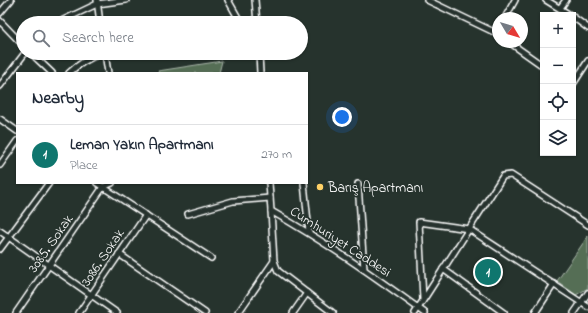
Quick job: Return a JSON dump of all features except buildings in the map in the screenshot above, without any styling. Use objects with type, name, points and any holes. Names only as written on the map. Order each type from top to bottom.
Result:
[{"type":"street","points":[[0,13],[11,0]]},
{"type":"street","points":[[70,16],[97,2],[126,0]]},
{"type":"street","points":[[228,0],[236,16]]},
{"type":"street","points":[[255,0],[256,16]]},
{"type":"street","points":[[427,0],[492,30]]},
{"type":"street","points":[[508,12],[515,0]]},
{"type":"street","points":[[546,0],[566,12]]},
{"type":"street","points":[[560,8],[566,0]]},
{"type":"street","points":[[97,2],[99,16]]},
{"type":"street","points":[[576,20],[588,28]]},
{"type":"street","points":[[0,21],[16,38]]},
{"type":"street","points":[[518,48],[540,64]]},
{"type":"street","points":[[0,86],[20,60]]},
{"type":"street","points":[[38,60],[51,72]]},
{"type":"street","points":[[70,72],[76,65],[86,60]]},
{"type":"street","points":[[105,60],[108,72]]},
{"type":"street","points":[[259,60],[260,72]]},
{"type":"street","points":[[576,79],[588,61]]},
{"type":"street","points":[[0,119],[16,130]]},
{"type":"street","points":[[0,165],[16,142]]},
{"type":"street","points":[[417,311],[423,299],[503,176],[511,175],[588,225]]},
{"type":"street","points":[[0,250],[49,184]]},
{"type":"street","points":[[98,184],[211,258]]},
{"type":"street","points":[[103,187],[110,184]]},
{"type":"street","name":"Cumhuriyet Caddesi","points":[[269,184],[271,210],[309,232],[364,268],[417,311],[425,313]]},
{"type":"street","points":[[304,184],[309,232]]},
{"type":"street","points":[[358,184],[364,268]]},
{"type":"street","name":"3085. Sokak","points":[[16,313],[103,187]]},
{"type":"street","points":[[188,214],[233,201],[270,198]]},
{"type":"street","points":[[271,210],[274,261],[278,271],[333,313]]},
{"type":"street","name":"3086. Sokak","points":[[79,313],[146,215]]},
{"type":"street","points":[[423,299],[419,222],[469,229],[588,307]]},
{"type":"street","points":[[0,231],[117,313]]},
{"type":"street","points":[[119,254],[205,313]]},
{"type":"street","points":[[238,313],[274,261]]},
{"type":"street","points":[[443,269],[504,313]]},
{"type":"street","points":[[535,313],[554,284]]},
{"type":"street","points":[[293,313],[306,293]]},
{"type":"street","points":[[574,313],[588,293]]},
{"type":"green space","points":[[222,61],[219,72],[158,71]]},
{"type":"green space","points":[[588,236],[588,288],[576,295],[557,281]]},
{"type":"place","name":"Barış Apartmanı","points":[[320,187]]},
{"type":"place","name":"Leman Yakın Apartmanı","points":[[488,272]]}]
